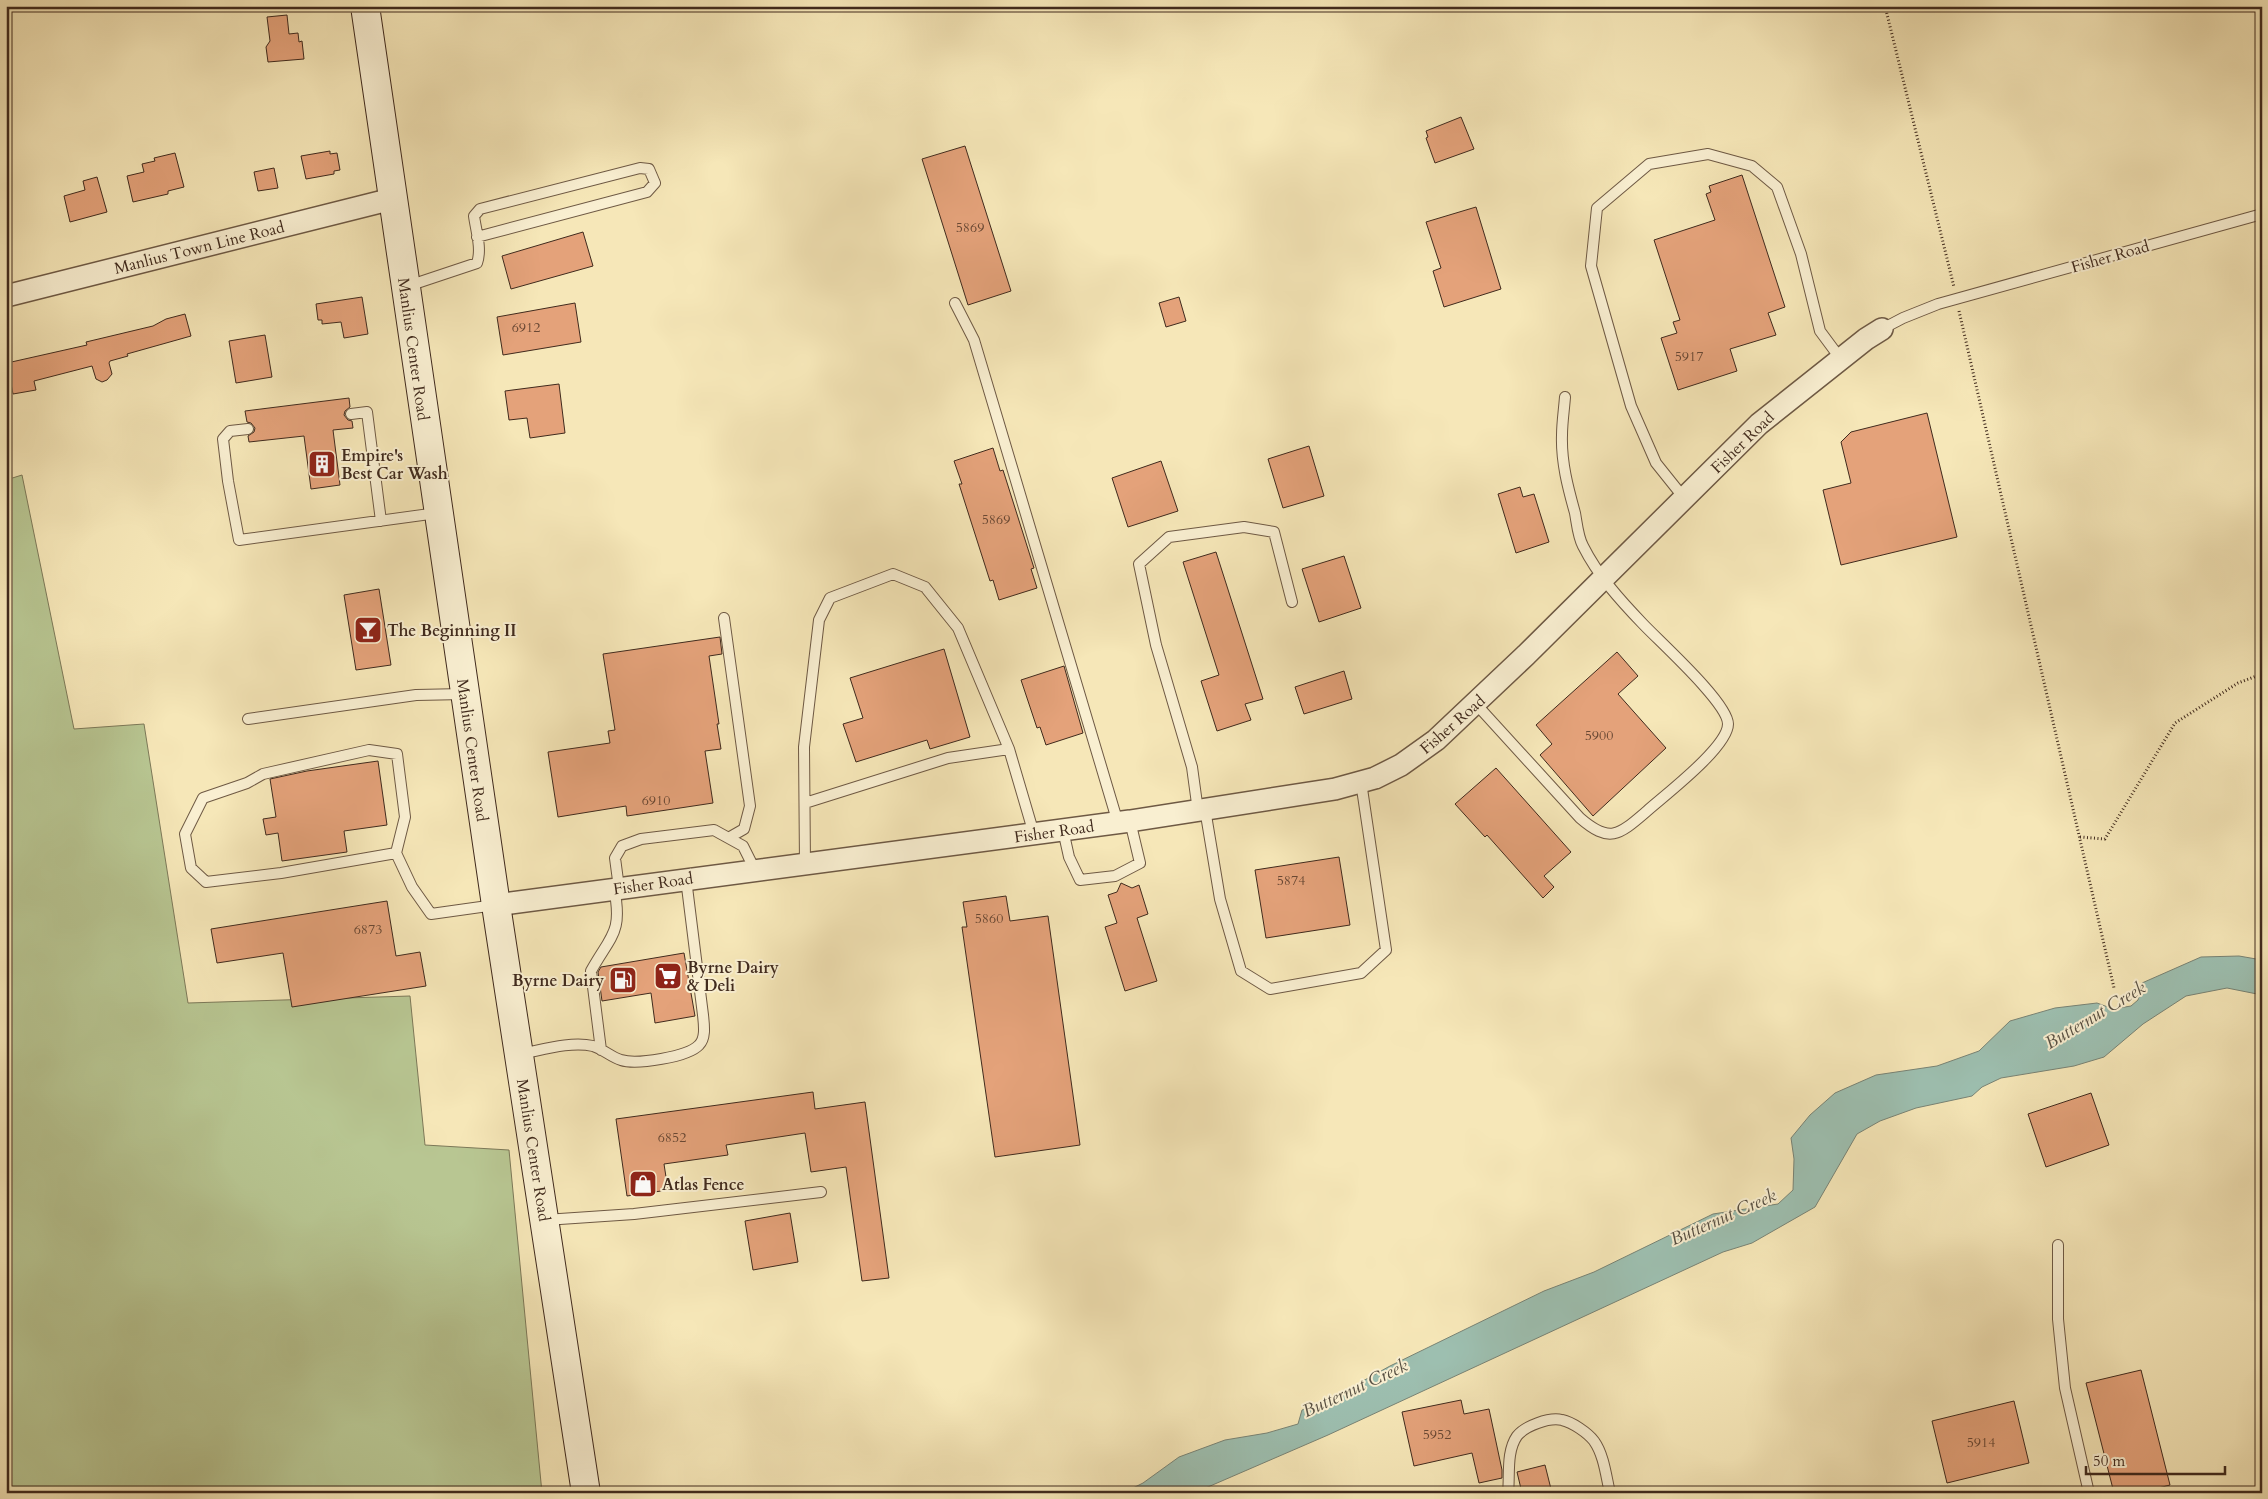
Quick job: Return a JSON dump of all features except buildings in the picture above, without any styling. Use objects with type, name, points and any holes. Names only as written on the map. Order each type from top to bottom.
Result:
[{"type":"main road","name":"Manlius Center Road","points":[[365,6],[496,905],[586,1493]]},
{"type":"street","name":"Manlius Town Line Road","points":[[6,296],[392,199]]},
{"type":"street","name":"Fisher Road","points":[[496,905],[1124,822],[1335,789],[1374,778],[1401,765],[1436,740],[1476,704],[1759,424],[1840,358],[1866,338],[1882,329]]},
{"type":"lane","points":[[1684,498],[1656,463],[1631,406],[1591,266],[1597,208],[1648,164],[1708,154],[1752,166],[1777,187],[1801,254],[1820,331],[1840,358]]},
{"type":"lane","points":[[405,287],[477,263],[480,255],[477,237],[474,216],[480,209],[640,168],[649,169],[655,183],[647,192],[477,237]]},
{"type":"lane","name":"Fisher Road","points":[[1882,329],[1903,318],[1956,299],[2262,214]]},
{"type":"lane","points":[[955,303],[974,340],[1124,822],[1140,863],[1115,876],[1080,880],[1069,857],[1063,830]]},
{"type":"lane","points":[[1476,704],[1580,818],[1595,831],[1605,835],[1616,833],[1630,825],[1702,764],[1722,741],[1728,726],[1724,710],[1603,579],[1582,545],[1565,474],[1562,435],[1565,397]]},
{"type":"lane","points":[[351,414],[367,412],[381,521]]},
{"type":"lane","points":[[248,429],[230,432],[223,439],[228,481],[239,540],[438,513]]},
{"type":"lane","points":[[1292,602],[1274,532],[1244,527],[1169,537],[1139,564],[1156,644],[1192,767],[1220,898],[1241,971],[1270,989],[1361,973],[1386,950],[1361,782]]},
{"type":"lane","points":[[806,864],[804,747],[819,620],[830,598],[893,574],[925,587],[958,628],[1009,749],[1034,834]]},
{"type":"lane","points":[[724,618],[750,806],[744,828],[730,837]]},
{"type":"lane","points":[[248,720],[416,695],[465,694]]},
{"type":"lane","points":[[805,803],[948,758],[1009,749]]},
{"type":"lane","points":[[396,853],[281,873],[206,882],[191,868],[185,834],[204,798],[247,783],[263,774],[369,750],[397,754],[405,817],[396,853],[412,888],[431,914],[496,905]]},
{"type":"lane","points":[[601,1050],[591,971],[617,925],[619,912],[615,858],[622,846],[641,839],[714,830],[730,837],[743,846],[755,870]]},
{"type":"lane","points":[[519,1054],[574,1045],[594,1046],[622,1060],[637,1061],[676,1056],[690,1052],[700,1045],[704,1033],[704,1016],[686,879]]},
{"type":"lane","points":[[544,1220],[634,1214],[821,1192]]},
{"type":"lane","points":[[2058,1245],[2058,1318],[2065,1388],[2089,1493]]},
{"type":"lane","points":[[1508,1493],[1510,1454],[1517,1436],[1527,1428],[1547,1420],[1562,1420],[1581,1430],[1594,1441],[1602,1460],[1610,1493]]},
{"type":"path","points":[[1885,6],[1956,299],[2114,988]]},
{"type":"path","points":[[2080,837],[2105,839],[2176,723],[2238,683],[2262,674]]},
{"type":"green space","points":[[22,475],[74,729],[144,724],[188,1003],[410,996],[425,1145],[509,1150],[542,1493],[6,1493],[6,480]]},
{"type":"water","name":"Butternut Creek","points":[[2239,956],[2262,960],[2262,995],[2227,988],[2186,996],[2143,1024],[2104,1057],[2074,1066],[2001,1078],[1982,1087],[1972,1096],[1916,1108],[1880,1121],[1857,1134],[1815,1207],[1752,1243],[1723,1252],[1328,1435],[1194,1493],[1123,1493],[1143,1483],[1179,1457],[1225,1440],[1267,1433],[1298,1424],[1302,1410],[1334,1397],[1390,1366],[1544,1291],[1594,1272],[1713,1214],[1778,1204],[1793,1190],[1794,1159],[1791,1138],[1810,1115],[1835,1093],[1876,1075],[1937,1066],[1979,1051],[2010,1021],[2055,1008],[2097,1003],[2113,1009],[2131,1006],[2138,1000],[2142,983],[2201,957]]},
{"type":"place","name":"Empire's Best Car Wash","points":[[322,464]]},
{"type":"place","name":"The Beginning II","points":[[368,630]]},
{"type":"place","name":"Byrne Dairy & Deli","points":[[668,976]]},
{"type":"place","name":"Byrne Dairy","points":[[623,980]]},
{"type":"place","name":"Atlas Fence","points":[[643,1184]]}]
